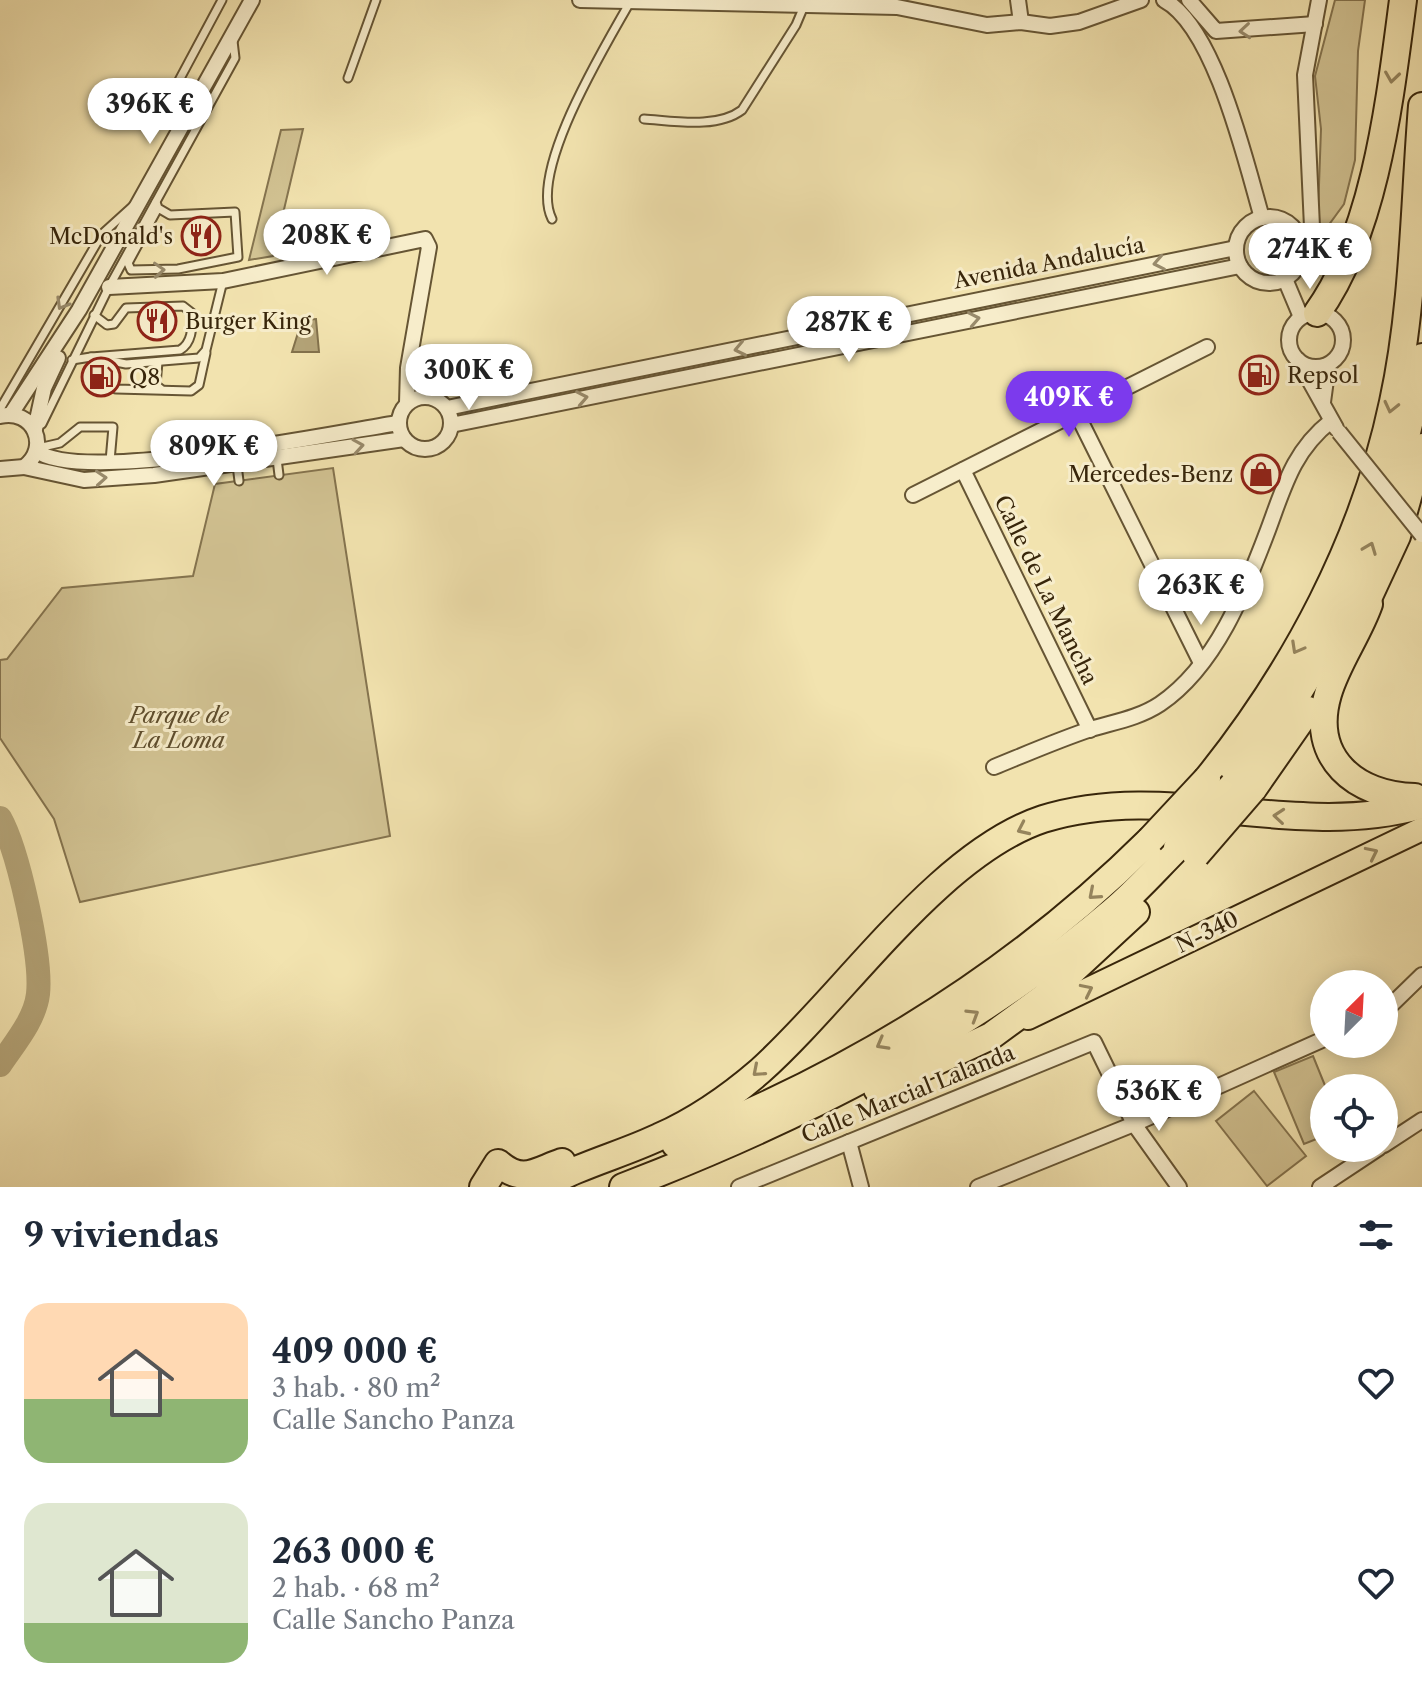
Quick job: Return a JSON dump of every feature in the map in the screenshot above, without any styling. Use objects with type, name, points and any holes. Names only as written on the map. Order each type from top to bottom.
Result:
[{"type":"highway","points":[[1309,315],[1329,296],[1366,201],[1387,120],[1403,0]]},
{"type":"highway","points":[[562,1187],[699,1135],[821,1079],[913,1027],[1030,948],[1150,840],[1207,779],[1247,730],[1295,653],[1334,577],[1369,490],[1393,402],[1402,341],[1422,106]]},
{"type":"highway","points":[[1243,787],[1313,670],[1347,606],[1394,481],[1415,402],[1422,357]]},
{"type":"highway","points":[[1422,447],[1397,536],[1358,634],[1328,694],[1324,728],[1334,760],[1355,783],[1388,797],[1422,796]]},
{"type":"highway","points":[[680,1165],[749,1147],[991,1036],[1043,998],[1187,852],[1313,701],[1379,579]]},
{"type":"highway","points":[[542,1187],[661,1137],[714,1106],[759,1071],[950,875],[996,841],[1042,820],[1084,810],[1140,804],[1302,818],[1357,818],[1422,805]]},
{"type":"highway","points":[[632,1185],[837,1095],[998,999],[1187,852]]},
{"type":"highway","points":[[483,1187],[498,1163],[512,1175],[522,1177],[714,1106]]},
{"type":"main road","name":"N-340","points":[[991,1036],[1422,829]]},
{"type":"street","points":[[24,467],[37,442],[44,388],[79,310],[102,269],[152,203],[252,0]]},
{"type":"street","points":[[580,0],[897,7],[987,25],[1021,22],[1050,26],[1079,22],[1141,0]]},
{"type":"street","points":[[1018,0],[1021,22]]},
{"type":"street","points":[[1164,0],[1177,6],[1209,55],[1262,218]]},
{"type":"street","points":[[1189,0],[1216,31],[1315,24]]},
{"type":"street","points":[[1298,236],[1307,234],[1312,227],[1304,98],[1319,0]]},
{"type":"street","points":[[1262,218],[1283,221],[1298,236],[1301,256],[1298,266],[1285,279],[1275,283],[1255,280],[1240,266],[1236,248],[1244,228],[1262,218]]},
{"type":"street","points":[[109,287],[223,281],[425,239],[429,247],[408,368],[407,403],[398,423],[404,439],[414,447],[431,448],[445,440],[451,425],[447,408],[423,396],[407,403]]},
{"type":"street","name":"Avenida Andalucía","points":[[447,408],[1236,248]]},
{"type":"street","name":"Avenida Andalucía","points":[[451,425],[1240,266]]},
{"type":"street","points":[[1285,279],[1309,315],[1334,319],[1343,335],[1341,352],[1328,365],[1323,402]]},
{"type":"street","points":[[79,310],[4,413],[23,418],[52,460],[68,463],[110,461],[219,451],[398,423]]},
{"type":"street","points":[[1309,315],[1289,338],[1298,360],[1335,426],[1422,535]]},
{"type":"street","points":[[913,495],[1207,347]]},
{"type":"street","points":[[1298,360],[1313,367],[1328,365]]},
{"type":"street","points":[[1077,414],[1201,663]]},
{"type":"street","points":[[994,767],[1090,730],[1133,718],[1159,704],[1201,663],[1248,580],[1294,459],[1335,426]]},
{"type":"street","points":[[3,474],[24,467],[84,480],[237,465],[404,439]]},
{"type":"street","name":"Calle de La Mancha","points":[[963,470],[1090,730]]},
{"type":"street","points":[[1398,998],[1422,975]]},
{"type":"street","name":"Calle Marcial Lalanda","points":[[739,1187],[1094,1042],[1134,1124]]},
{"type":"street","points":[[978,1187],[1134,1124],[1310,1045]]},
{"type":"street","points":[[1398,1136],[1422,1120]]},
{"type":"street","points":[[1134,1124],[1179,1187]]},
{"type":"street","points":[[849,1142],[861,1187]]},
{"type":"street","points":[[1320,1187],[1358,1162]]},
{"type":"street","points":[[773,1173],[781,1187]]},
{"type":"lane","points":[[161,114],[222,0]]},
{"type":"lane","points":[[348,78],[376,0]]},
{"type":"lane","points":[[552,219],[545,206],[547,185],[560,140],[596,58],[630,2]]},
{"type":"lane","points":[[644,119],[690,122],[731,118],[742,110],[796,25],[804,6]]},
{"type":"lane","points":[[152,203],[170,215],[235,212],[238,257],[178,269],[131,270],[128,263],[152,203]]},
{"type":"lane","points":[[110,461],[113,456],[113,427],[80,427],[60,443],[37,442],[72,360],[152,203]]},
{"type":"lane","points":[[4,413],[102,234],[117,217],[152,203]]},
{"type":"lane","points":[[102,269],[109,287]]},
{"type":"lane","points":[[112,362],[112,385],[116,389],[195,389],[223,281]]},
{"type":"lane","points":[[72,360],[180,350],[186,346],[192,331],[192,313],[183,306],[126,308],[114,324],[107,325],[94,315]]},
{"type":"lane","points":[[91,357],[112,362],[158,362],[199,358],[206,350]]},
{"type":"lane","points":[[158,362],[156,385],[163,390]]},
{"type":"lane","points":[[277,459],[279,475]]},
{"type":"lane","points":[[237,465],[239,481]]},
{"type":"green space","points":[[1335,0],[1365,0],[1358,51],[1355,160],[1344,204],[1317,241],[1321,129],[1315,76]]},
{"type":"green space","points":[[303,129],[273,256],[249,260],[281,130]]},
{"type":"green space","name":"Parque de La Loma","points":[[333,468],[390,836],[80,902],[54,819],[0,738],[0,660],[7,659],[62,588],[193,576],[215,484]]},
{"type":"green space","points":[[1314,1058],[1320,1074],[1310,1074],[1310,1142],[1304,1144],[1274,1072]]},
{"type":"green space","points":[[1254,1091],[1306,1156],[1267,1186],[1216,1121]]},
{"type":"shaded area","points":[[316,319],[319,352],[292,352],[302,320]]},
{"type":"waterway","points":[[0,818],[21,878],[38,977],[33,1013],[0,1065]]},
{"type":"place","name":"McDonald's","points":[[201,236]]},
{"type":"place","name":"Burger King","points":[[157,321]]},
{"type":"place","name":"Repsol","points":[[1259,375]]},
{"type":"place","name":"Q8","points":[[101,377]]},
{"type":"place","name":"Mercedes-Benz","points":[[1261,474]]}]
